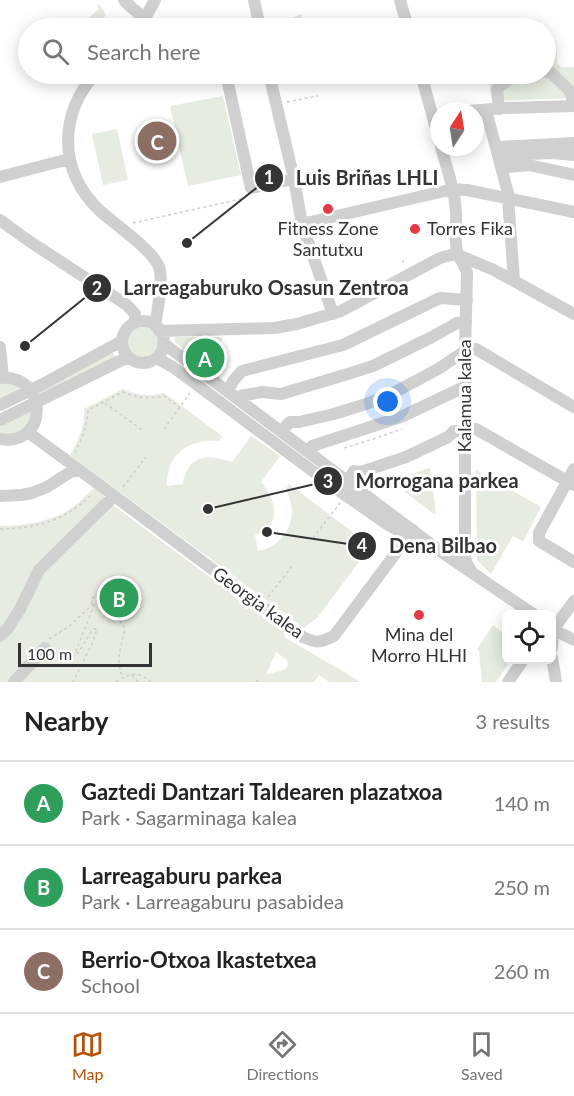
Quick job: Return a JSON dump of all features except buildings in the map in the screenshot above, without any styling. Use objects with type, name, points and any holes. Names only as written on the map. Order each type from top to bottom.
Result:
[{"type":"street","points":[[124,0],[145,18],[155,0]]},
{"type":"street","points":[[254,0],[258,18]]},
{"type":"street","points":[[400,0],[405,18]]},
{"type":"street","points":[[484,110],[574,106],[571,92],[556,78]]},
{"type":"street","points":[[87,84],[74,107],[67,141],[69,159],[78,181],[98,209],[148,252],[159,264],[160,270],[159,333],[160,353],[150,362],[138,363],[128,357],[123,350],[122,341],[126,330],[135,323],[143,322],[159,333],[236,393],[351,476]]},
{"type":"street","points":[[228,84],[251,188],[294,179]]},
{"type":"street","points":[[271,84],[302,224],[333,314]]},
{"type":"street","points":[[425,84],[432,102]]},
{"type":"street","points":[[499,109],[497,89],[503,84]]},
{"type":"street","points":[[487,114],[501,155],[508,195],[514,281]]},
{"type":"street","points":[[574,143],[501,147],[501,155],[508,167],[529,165],[574,175]]},
{"type":"street","points":[[501,155],[553,153],[574,155]]},
{"type":"street","name":"Kalamua kalea","points":[[444,156],[453,189],[457,215],[458,255],[467,273],[467,300],[461,322],[460,354],[466,386],[460,430],[465,557],[466,564],[473,573]]},
{"type":"street","points":[[0,177],[69,159]]},
{"type":"street","points":[[302,224],[453,189],[508,195],[574,212]]},
{"type":"street","points":[[0,220],[127,305],[135,314],[135,323]]},
{"type":"street","points":[[442,257],[456,222]]},
{"type":"street","points":[[159,333],[274,328],[297,324],[333,314],[442,257],[458,255],[494,270],[574,314]]},
{"type":"street","points":[[236,393],[242,371],[343,345],[440,298],[467,300]]},
{"type":"street","points":[[236,393],[280,394],[373,366],[461,322]]},
{"type":"street","points":[[0,405],[122,341]]},
{"type":"street","points":[[0,347],[2,378],[25,384],[36,402],[37,415],[28,433],[16,440],[0,439]]},
{"type":"street","points":[[288,424],[366,404],[397,391],[460,354],[476,349],[574,407]]},
{"type":"street","points":[[0,420],[128,357]]},
{"type":"street","points":[[156,358],[173,367],[387,524],[403,533],[413,530]]},
{"type":"street","points":[[312,446],[401,417],[466,386]]},
{"type":"street","points":[[236,393],[288,424],[413,530],[526,610]]},
{"type":"street","points":[[351,476],[406,457],[460,430],[476,429],[571,483]]},
{"type":"street","name":"Georgia kalea","points":[[28,433],[69,459],[81,471],[116,494],[262,607],[311,641],[321,642],[334,636],[413,530]]},
{"type":"street","points":[[68,473],[69,459]]},
{"type":"street","points":[[574,469],[571,483],[539,533],[539,541],[574,562]]},
{"type":"street","points":[[0,496],[32,493],[47,488],[74,470],[81,471]]},
{"type":"street","points":[[0,636],[20,609],[39,570],[116,494]]},
{"type":"street","points":[[440,551],[448,553],[456,551],[465,543]]},
{"type":"street","points":[[556,625],[574,601]]},
{"type":"street","points":[[556,632],[574,640]]},
{"type":"street","points":[[14,682],[45,648]]},
{"type":"street","points":[[508,682],[520,664]]},
{"type":"street","points":[[553,664],[556,682]]},
{"type":"path","points":[[283,102],[318,96]]},
{"type":"path","points":[[138,222],[253,196],[251,188]]},
{"type":"path","points":[[403,260],[404,264]]},
{"type":"path","points":[[164,429],[195,388]]},
{"type":"path","points":[[69,459],[81,441],[88,410],[123,392],[143,398],[164,396],[180,407]]},
{"type":"path","points":[[104,402],[142,430]]},
{"type":"path","points":[[116,494],[146,457]]},
{"type":"path","points":[[0,529],[27,528],[51,522],[69,513],[97,489]]},
{"type":"path","points":[[313,538],[343,499]]},
{"type":"path","points":[[265,600],[293,565]]},
{"type":"path","points":[[73,682],[93,644],[96,629],[93,629],[78,653],[75,653],[95,603],[92,604],[90,599],[113,594],[120,621],[125,629],[118,666],[123,678]]},
{"type":"path","points":[[45,648],[50,638],[68,627],[92,604]]},
{"type":"path","points":[[117,682],[128,674],[144,676],[151,682]]},
{"type":"path","points":[[132,675],[138,682]]},
{"type":"path","points":[[256,682],[258,680],[261,682]]},
{"type":"shaded area","points":[[99,4],[106,15],[104,18],[88,18],[99,9],[97,6]]},
{"type":"shaded area","points":[[556,51],[557,63],[561,67],[574,67],[574,98],[492,101],[489,84],[556,84]]},
{"type":"shaded area","points":[[223,96],[241,175],[188,186],[170,106]]},
{"type":"shaded area","points":[[117,129],[128,180],[103,185],[92,134]]},
{"type":"shaded area","points":[[143,327],[154,332],[159,343],[154,354],[143,359],[132,354],[127,343],[132,332]]},
{"type":"shaded area","points":[[175,337],[223,337],[211,371],[177,344]]},
{"type":"shaded area","points":[[113,353],[116,358],[39,394],[38,392],[45,387]]},
{"type":"shaded area","points":[[0,383],[24,386],[0,398]]},
{"type":"shaded area","points":[[123,389],[143,395],[164,393],[222,436],[219,441],[198,442],[181,450],[170,465],[167,486],[183,484],[189,467],[200,459],[214,458],[232,462],[251,436],[280,456],[261,482],[270,496],[274,512],[270,526],[255,535],[258,551],[278,542],[290,524],[292,506],[286,489],[289,484],[371,546],[317,618],[304,628],[70,455],[81,433],[84,409]]},
{"type":"shaded area","points":[[34,406],[32,420],[19,434],[0,434],[0,424]]},
{"type":"shaded area","points":[[428,468],[436,513],[434,514],[393,483],[393,481]]},
{"type":"shaded area","points":[[476,470],[541,507],[523,541],[513,536],[491,574],[477,560]]},
{"type":"shaded area","points":[[94,488],[121,511],[285,633],[284,637],[361,682],[329,682],[319,675],[314,682],[0,682],[0,526],[27,524],[53,518],[69,510]],"holes":[[[276,652],[287,660],[286,669],[266,675]]]},
{"type":"shaded area","points":[[493,625],[502,632],[502,664],[508,664],[496,682],[482,682],[477,649]]},
{"type":"place","name":"Berrio-Otxoa Ikastetxea","points":[[157,141]]},
{"type":"place","name":"Fitness Zone Santutxu","points":[[328,209]]},
{"type":"place","name":"Torres Fika","points":[[415,229]]},
{"type":"place","name":"Luis Briñas LHLI","points":[[187,243]]},
{"type":"place","name":"Larreagaburuko Osasun Zentroa","points":[[25,346]]},
{"type":"place","name":"Gaztedi Dantzari Taldearen plazatxoa","points":[[205,358]]},
{"type":"place","name":"Morrogana parkea","points":[[208,509]]},
{"type":"place","name":"Dena Bilbao","points":[[267,532]]},
{"type":"place","name":"Larreagaburu parkea","points":[[119,598]]},
{"type":"place","name":"Mina del Morro HLHI","points":[[419,615]]}]
